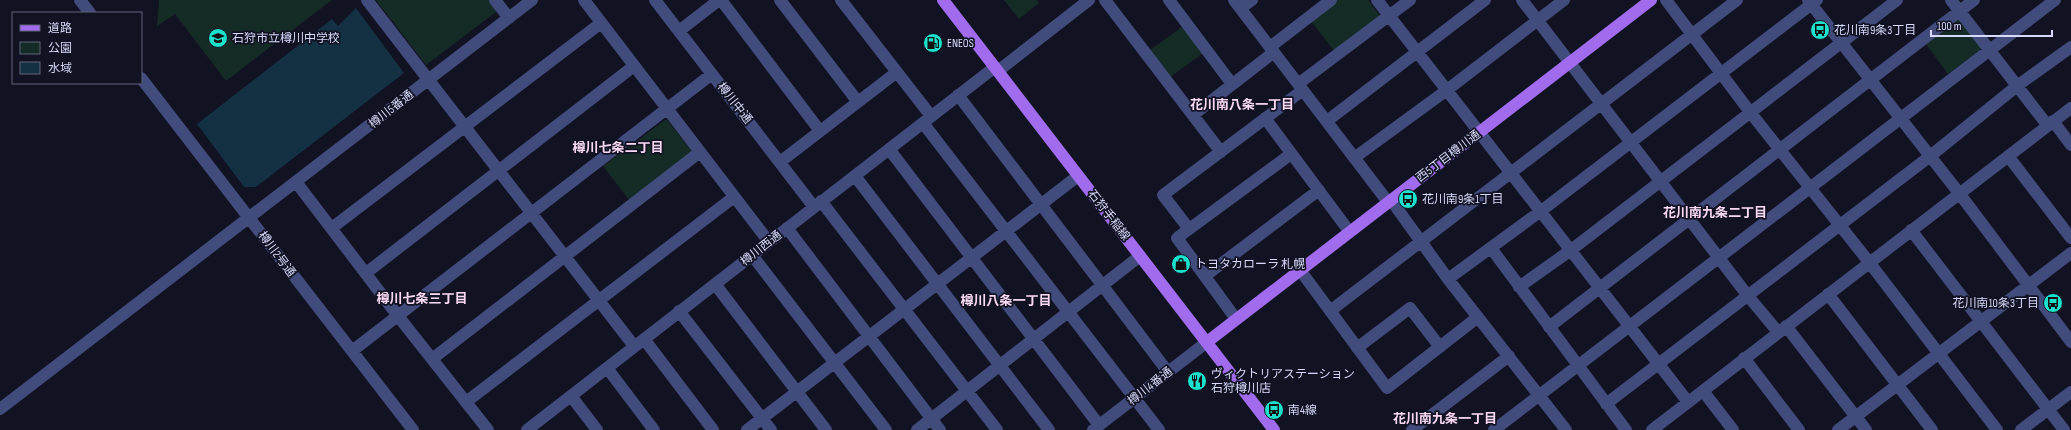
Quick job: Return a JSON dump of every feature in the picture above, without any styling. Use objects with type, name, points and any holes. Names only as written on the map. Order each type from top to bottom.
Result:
[{"type":"main road","name":"石狩手稲線","points":[[943,0],[1274,430]]},
{"type":"main road","name":"西5丁目樽川通","points":[[1207,342],[1648,1]]},
{"type":"street","points":[[80,0],[89,12]]},
{"type":"street","points":[[367,0],[598,300],[639,343],[713,430]]},
{"type":"street","points":[[495,0],[509,18]]},
{"type":"street","name":"樽川5番通","points":[[0,409],[532,0]]},
{"type":"street","points":[[584,0],[769,242]]},
{"type":"street","name":"樽川中通","points":[[655,0],[780,162],[818,204],[904,310],[997,430]]},
{"type":"street","points":[[679,31],[720,0],[820,131]]},
{"type":"street","points":[[780,0],[858,102]]},
{"type":"street","points":[[841,0],[897,72],[927,120],[1005,232],[1069,312],[1159,430]]},
{"type":"street","name":"樽川西通","points":[[534,428],[571,396],[679,311],[958,95],[996,69],[1089,0]]},
{"type":"street","points":[[1105,0],[1221,152]]},
{"type":"street","points":[[1169,0],[1232,84]]},
{"type":"street","points":[[1252,0],[1238,4],[1354,158],[1566,430]]},
{"type":"street","points":[[1193,115],[1331,0]]},
{"type":"street","points":[[1377,0],[1688,402]]},
{"type":"street","points":[[1189,229],[1163,195],[1265,118],[1301,87],[1410,0]]},
{"type":"street","points":[[1327,121],[1418,53],[1485,0]]},
{"type":"street","points":[[1522,0],[1748,296],[1782,329],[1856,416],[1866,430]]},
{"type":"street","points":[[1354,158],[1447,90],[1564,0]]},
{"type":"street","points":[[1666,0],[1720,74],[1869,262],[1997,430]]},
{"type":"street","points":[[1330,311],[1737,0]]},
{"type":"street","points":[[1519,287],[1571,250],[1897,0]]},
{"type":"street","points":[[1951,0],[2017,86],[2071,145]]},
{"type":"street","points":[[1549,327],[1974,0]]},
{"type":"street","points":[[1494,430],[1720,258],[1989,49],[2055,0]]},
{"type":"street","points":[[1448,279],[1541,211],[1812,2],[1841,43],[1959,194],[2071,342]]},
{"type":"street","points":[[333,227],[601,23]]},
{"type":"street","points":[[1606,404],[1929,157],[2017,86],[2071,47]]},
{"type":"street","points":[[366,273],[634,66]]},
{"type":"street","points":[[780,162],[897,72]]},
{"type":"street","points":[[352,351],[668,110],[712,74]]},
{"type":"street","name":"樽川2号通","points":[[142,79],[250,217],[413,430]]},
{"type":"street","points":[[958,95],[1168,372]]},
{"type":"street","points":[[1652,430],[1666,426],[1688,402],[1744,358],[2071,108]]},
{"type":"street","points":[[1265,118],[1349,231]]},
{"type":"street","points":[[889,149],[1035,338],[1096,428]]},
{"type":"street","points":[[432,359],[700,152]]},
{"type":"street","points":[[1236,319],[1177,238],[1291,154]]},
{"type":"street","points":[[2008,156],[2071,238]]},
{"type":"street","points":[[855,176],[1049,430]]},
{"type":"street","points":[[747,430],[1078,176]]},
{"type":"street","points":[[296,182],[333,227],[398,316],[488,430]]},
{"type":"street","points":[[1205,276],[1319,190]]},
{"type":"street","points":[[466,402],[734,197]]},
{"type":"street","points":[[787,228],[940,430]]},
{"type":"street","points":[[1911,230],[2064,430]]},
{"type":"street","points":[[1491,248],[1626,430]]},
{"type":"street","points":[[1838,430],[2071,253]]},
{"type":"street","points":[[752,255],[886,430]]},
{"type":"street","points":[[917,430],[1140,256]]},
{"type":"street","points":[[1300,270],[1387,388],[1478,317]]},
{"type":"street","points":[[715,284],[826,430]]},
{"type":"street","points":[[1828,294],[1932,430]]},
{"type":"street","points":[[1357,348],[1410,308],[1440,347]]},
{"type":"street","points":[[679,311],[771,430]]},
{"type":"street","name":"樽川4番通","points":[[1096,428],[1207,342]]},
{"type":"street","points":[[1412,430],[1509,356]]},
{"type":"street","points":[[1744,358],[1799,430]]},
{"type":"street","points":[[607,368],[654,430]]},
{"type":"street","points":[[1703,391],[1733,430]]},
{"type":"street","points":[[2021,430],[2071,392]]},
{"type":"street","points":[[571,396],[597,430]]},
{"type":"green space","points":[[159,0],[332,0],[226,81],[175,14],[157,26]]},
{"type":"green space","points":[[376,0],[489,0],[496,9],[496,12],[426,65]]},
{"type":"green space","points":[[1004,0],[1037,0],[1039,3],[1019,19]]},
{"type":"green space","points":[[1336,0],[1368,0],[1381,17],[1336,53],[1310,20]]},
{"type":"green space","points":[[1957,19],[1960,19],[1981,47],[1980,50],[1948,74],[1925,43]]},
{"type":"green space","points":[[1183,26],[1203,53],[1169,78],[1149,51]]},
{"type":"green space","points":[[667,120],[691,150],[690,153],[629,200],[603,166]]},
{"type":"water","points":[[356,8],[404,73],[256,187],[244,187],[197,124],[332,19],[338,26]]},
{"type":"place","name":"花川南9条3丁目","points":[[1820,30]]},
{"type":"place","name":"石狩市立樽川中学校","points":[[218,38]]},
{"type":"place","name":"ENEOS","points":[[933,43]]},
{"type":"place","name":"花川南9条1丁目","points":[[1408,199]]},
{"type":"place","name":"トヨタカローラ 札幌","points":[[1181,264]]},
{"type":"place","name":"花川南10条3丁目","points":[[2053,303]]},
{"type":"place","name":"ヴィクトリアステーション 石狩樽川店","points":[[1197,381]]},
{"type":"place","name":"南4線","points":[[1274,410]]},
{"type":"district","name":"花川南八条一丁目","points":[[1242,104]]},
{"type":"district","name":"樽川七条二丁目","points":[[618,147]]},
{"type":"district","name":"花川南九条二丁目","points":[[1715,212]]},
{"type":"district","name":"樽川七条三丁目","points":[[422,298]]},
{"type":"district","name":"樽川八条一丁目","points":[[1006,300]]},
{"type":"district","name":"花川南九条一丁目","points":[[1445,418]]}]
